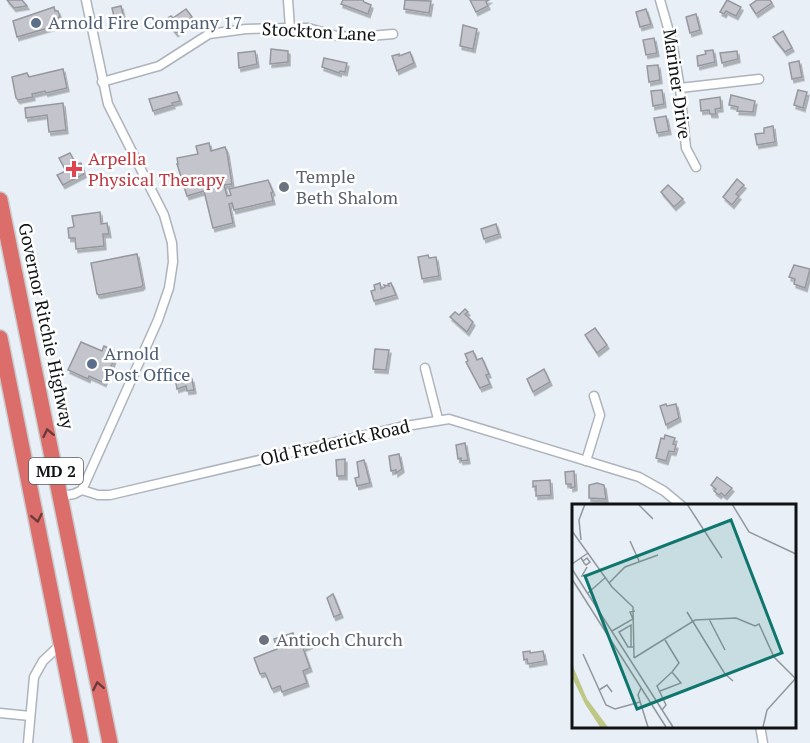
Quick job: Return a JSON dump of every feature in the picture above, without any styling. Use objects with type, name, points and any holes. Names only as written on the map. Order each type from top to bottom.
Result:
[{"type":"highway","name":"Governor Ritchie Highway","points":[[0,200],[110,743]]},
{"type":"highway","name":"MD 2","points":[[0,338],[81,743]]},
{"type":"street","points":[[61,496],[82,490],[158,320],[169,288],[173,262],[172,243],[164,215],[108,104],[86,0]]},
{"type":"street","points":[[288,0],[290,28]]},
{"type":"street","name":"Mariner Drive","points":[[660,0],[670,31],[680,88],[686,148],[696,167]]},
{"type":"street","name":"Stockton Lane","points":[[102,82],[159,66],[209,34],[246,29],[290,28],[308,28],[337,36],[393,34]]},
{"type":"street","points":[[680,88],[759,79]]},
{"type":"street","points":[[424,368],[438,419]]},
{"type":"street","points":[[586,461],[600,414],[594,396]]},
{"type":"street","name":"Old Frederick Road","points":[[82,490],[98,495],[110,495],[438,419],[459,421],[639,477],[664,491],[680,504]]},
{"type":"street","points":[[28,743],[34,677],[43,661],[62,644]]},
{"type":"street","points":[[0,713],[30,716]]},
{"type":"street","points":[[760,728],[763,743]]},
{"type":"building","points":[[7,0],[22,0],[27,6],[14,8]]},
{"type":"building","points":[[343,0],[363,0],[371,5],[368,14],[341,4]]},
{"type":"building","points":[[405,0],[431,1],[429,13],[404,9]]},
{"type":"building","points":[[470,0],[489,0],[486,2],[488,6],[476,12]]},
{"type":"building","points":[[727,0],[741,7],[736,16],[726,11],[724,14],[720,12]]},
{"type":"building","points":[[757,0],[770,0],[772,3],[756,14],[750,5]]},
{"type":"building","points":[[121,6],[125,23],[116,25],[112,8]]},
{"type":"building","name":"Arnold Fire Company 17","points":[[54,7],[60,17],[57,18],[59,25],[17,37],[13,21]]},
{"type":"building","points":[[186,9],[192,17],[185,23],[187,25],[176,33],[165,20],[171,16],[173,18]]},
{"type":"building","points":[[646,9],[651,24],[640,27],[636,12]]},
{"type":"building","points":[[696,14],[700,30],[690,33],[686,17]]},
{"type":"building","points":[[463,25],[477,29],[473,49],[460,46]]},
{"type":"building","points":[[783,31],[792,48],[785,52],[773,37]]},
{"type":"building","points":[[654,38],[657,53],[646,55],[643,40]]},
{"type":"building","points":[[271,49],[288,51],[288,62],[270,64]]},
{"type":"building","points":[[713,50],[715,62],[698,66],[697,56],[706,54],[705,51]]},
{"type":"building","points":[[255,51],[257,64],[239,68],[238,53]]},
{"type":"building","points":[[737,51],[738,59],[722,63],[720,53]]},
{"type":"building","points":[[410,52],[414,63],[397,71],[392,56]]},
{"type":"building","points":[[324,58],[347,63],[345,72],[340,71],[339,73],[322,67]]},
{"type":"building","points":[[799,61],[802,77],[792,79],[789,63]]},
{"type":"building","points":[[658,65],[660,80],[649,82],[647,66]]},
{"type":"building","points":[[63,69],[67,88],[32,94],[33,97],[18,100],[16,98],[12,77],[27,73],[29,77]]},
{"type":"building","points":[[662,90],[664,104],[653,106],[651,91]]},
{"type":"building","points":[[798,90],[807,92],[803,108],[794,105]]},
{"type":"building","points":[[177,92],[180,101],[153,111],[149,99]]},
{"type":"building","points":[[731,95],[755,101],[753,112],[737,111],[738,107],[729,105]]},
{"type":"building","points":[[720,97],[721,108],[715,109],[716,114],[710,114],[709,110],[701,111],[700,100]]},
{"type":"building","points":[[63,103],[66,130],[49,132],[47,115],[26,118],[25,108]]},
{"type":"building","points":[[666,116],[669,131],[657,133],[654,118]]},
{"type":"building","points":[[773,126],[775,142],[757,145],[755,134],[764,133],[764,128]]},
{"type":"building","name":"Temple Beth Shalom","points":[[209,143],[211,151],[225,147],[227,152],[232,184],[224,185],[227,196],[231,195],[229,189],[268,180],[273,192],[271,193],[273,201],[234,210],[232,203],[229,204],[233,223],[213,228],[204,191],[187,196],[177,164],[177,158],[198,154],[196,146]]},
{"type":"building","name":"Arpella Physical Therapy","points":[[70,153],[76,164],[81,163],[84,174],[63,185],[57,175],[66,171],[59,158]]},
{"type":"building","points":[[737,179],[744,185],[736,194],[739,196],[732,205],[723,197]]},
{"type":"building","points":[[668,185],[683,199],[674,207],[661,192]]},
{"type":"building","points":[[100,212],[101,224],[107,223],[109,234],[103,234],[104,246],[76,249],[75,238],[69,238],[68,228],[74,227],[72,216]]},
{"type":"building","points":[[496,224],[499,234],[484,239],[481,229]]},
{"type":"building","points":[[137,254],[143,285],[141,287],[97,294],[91,263]]},
{"type":"building","points":[[428,255],[429,258],[436,257],[439,276],[422,279],[418,257]]},
{"type":"building","points":[[794,265],[810,269],[805,288],[794,284],[795,279],[789,277]]},
{"type":"building","points":[[380,283],[381,289],[385,287],[384,285],[389,286],[388,284],[391,283],[396,295],[374,301],[371,291],[375,290],[374,285]]},
{"type":"building","points":[[465,309],[468,312],[465,314],[473,322],[467,332],[450,317],[455,312],[459,315]]},
{"type":"building","points":[[595,328],[607,345],[597,353],[585,335]]},
{"type":"building","name":"Arnold Post Office","points":[[81,342],[102,351],[104,346],[117,352],[104,383],[68,370]]},
{"type":"building","points":[[375,349],[389,350],[386,370],[373,369]]},
{"type":"building","points":[[473,351],[477,360],[482,358],[489,374],[486,375],[490,384],[480,388],[466,362],[468,361],[465,354]]},
{"type":"building","points":[[544,369],[550,382],[533,392],[527,379]]},
{"type":"building","points":[[189,374],[194,390],[187,391],[186,386],[177,389],[175,377]]},
{"type":"building","points":[[666,404],[667,406],[676,404],[679,418],[666,425],[660,406]]},
{"type":"building","points":[[665,435],[675,438],[673,444],[676,445],[674,452],[669,451],[666,461],[656,458],[661,438],[664,439]]},
{"type":"building","points":[[465,443],[468,460],[461,461],[461,458],[458,459],[456,445]]},
{"type":"building","points":[[399,454],[402,469],[396,473],[396,470],[391,471],[389,456]]},
{"type":"building","points":[[345,459],[345,476],[337,476],[336,460]]},
{"type":"building","points":[[364,460],[370,483],[357,486],[355,478],[359,477],[357,462]]},
{"type":"building","points":[[574,471],[575,487],[571,488],[571,484],[566,484],[565,472]]},
{"type":"building","points":[[717,477],[732,488],[725,496],[721,493],[719,495],[711,485]]},
{"type":"building","points":[[550,480],[551,495],[536,496],[536,486],[533,487],[533,481]]},
{"type":"building","points":[[597,483],[604,485],[606,499],[589,498],[589,485]]},
{"type":"building","points":[[333,594],[341,614],[334,617],[327,598]]},
{"type":"building","points":[[293,633],[297,642],[300,641],[301,644],[308,642],[310,645],[303,648],[310,668],[303,671],[307,683],[282,692],[280,686],[272,689],[265,673],[260,674],[254,658],[277,649],[274,639]]},
{"type":"building","points":[[530,651],[530,653],[543,651],[545,661],[528,664],[527,659],[524,660],[523,652]]},
{"type":"place","name":"Arnold Fire Company 17","points":[[36,23]]},
{"type":"place","name":"Arpella Physical Therapy","points":[[74,169]]},
{"type":"place","name":"Temple Beth Shalom","points":[[284,187]]},
{"type":"place","name":"Arnold Post Office","points":[[92,364]]},
{"type":"place","name":"Antioch Church","points":[[264,640]]}]
